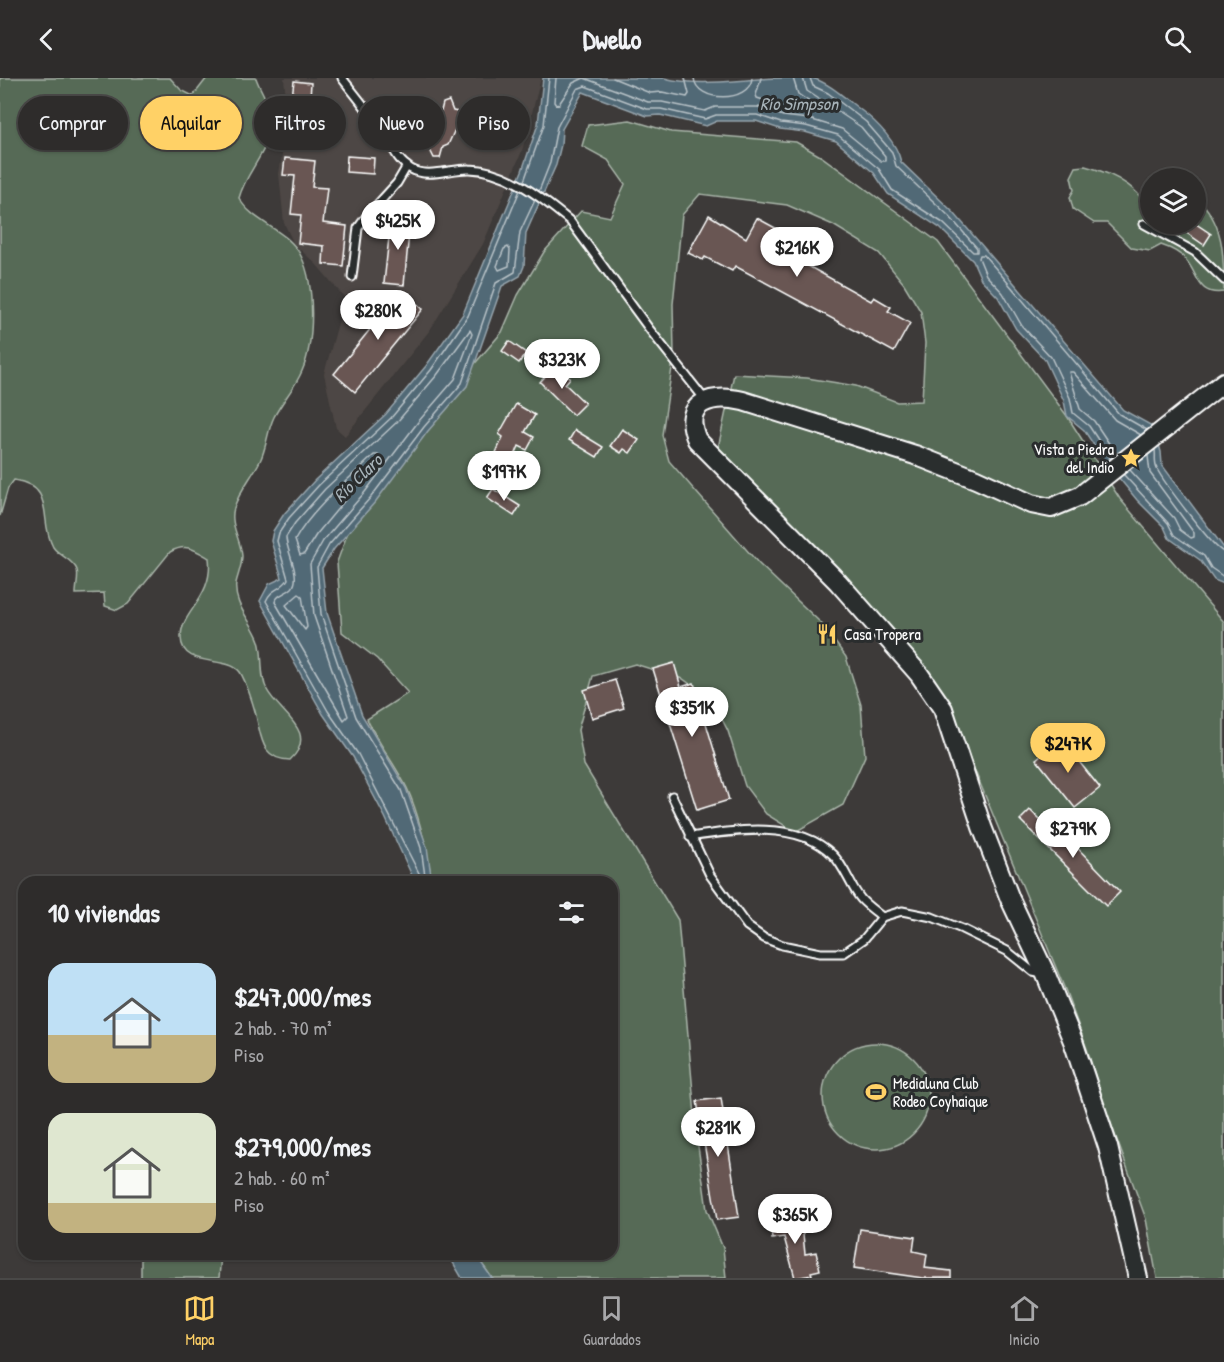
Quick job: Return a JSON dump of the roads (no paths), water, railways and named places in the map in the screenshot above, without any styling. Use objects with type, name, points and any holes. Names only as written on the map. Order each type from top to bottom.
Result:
[{"type":"street","points":[[1138,1278],[1108,1147],[1073,1041],[1046,975],[1010,899],[982,827],[951,727],[933,693],[888,637],[838,582],[698,440],[693,429],[693,420],[696,410],[713,398],[726,397],[743,401],[847,433],[954,470],[1041,507],[1063,504],[1080,496],[1224,382]]},
{"type":"lane","points":[[342,78],[384,133],[402,163],[414,171],[436,172],[468,168],[504,176],[570,221],[650,330],[706,401]]},
{"type":"lane","points":[[352,277],[358,228],[397,183],[407,166]]},
{"type":"lane","points":[[1162,234],[1195,252],[1224,280]]},
{"type":"lane","points":[[672,796],[710,875],[747,926],[764,938],[782,945],[820,953],[844,952],[864,939],[882,917],[902,911],[932,917],[1007,951],[1033,972],[1046,975]]},
{"type":"lane","points":[[690,837],[735,830],[811,838],[834,856],[861,900],[882,917]]},
{"type":"water","points":[[543,78],[664,78],[708,82],[812,78],[838,92],[880,127],[891,141],[901,162],[954,213],[1123,410],[1154,427],[1162,465],[1224,548],[1224,584],[1214,580],[1200,560],[1169,538],[1164,527],[1137,500],[1101,456],[1084,430],[1067,416],[1064,401],[1045,360],[1016,329],[998,297],[981,279],[973,261],[940,228],[888,194],[874,173],[836,141],[805,132],[780,129],[756,121],[717,121],[706,126],[660,115],[647,116],[583,92],[562,129],[556,165],[526,233],[524,266],[520,276],[502,286],[467,386],[428,431],[376,501],[334,549],[322,568],[327,613],[362,715],[406,788],[427,847],[431,876],[412,876],[385,817],[353,757],[323,714],[260,601],[269,584],[282,578],[271,541],[273,531],[284,514],[315,480],[386,414],[426,366],[463,314],[538,124]]},
{"type":"water","points":[[452,1260],[479,1260],[492,1278],[462,1278]]},
{"type":"place","name":"Vista a Piedra del Indio","points":[[1131,458]]},
{"type":"place","name":"Casa Tropera","points":[[827,634]]},
{"type":"place","name":"Medialuna Club Rodeo Coyhaique","points":[[876,1092]]},
{"type":"water label","name":"Río Simpson","points":[[799,104]]},
{"type":"water label","name":"Río Claro","points":[[358,478]]}]
